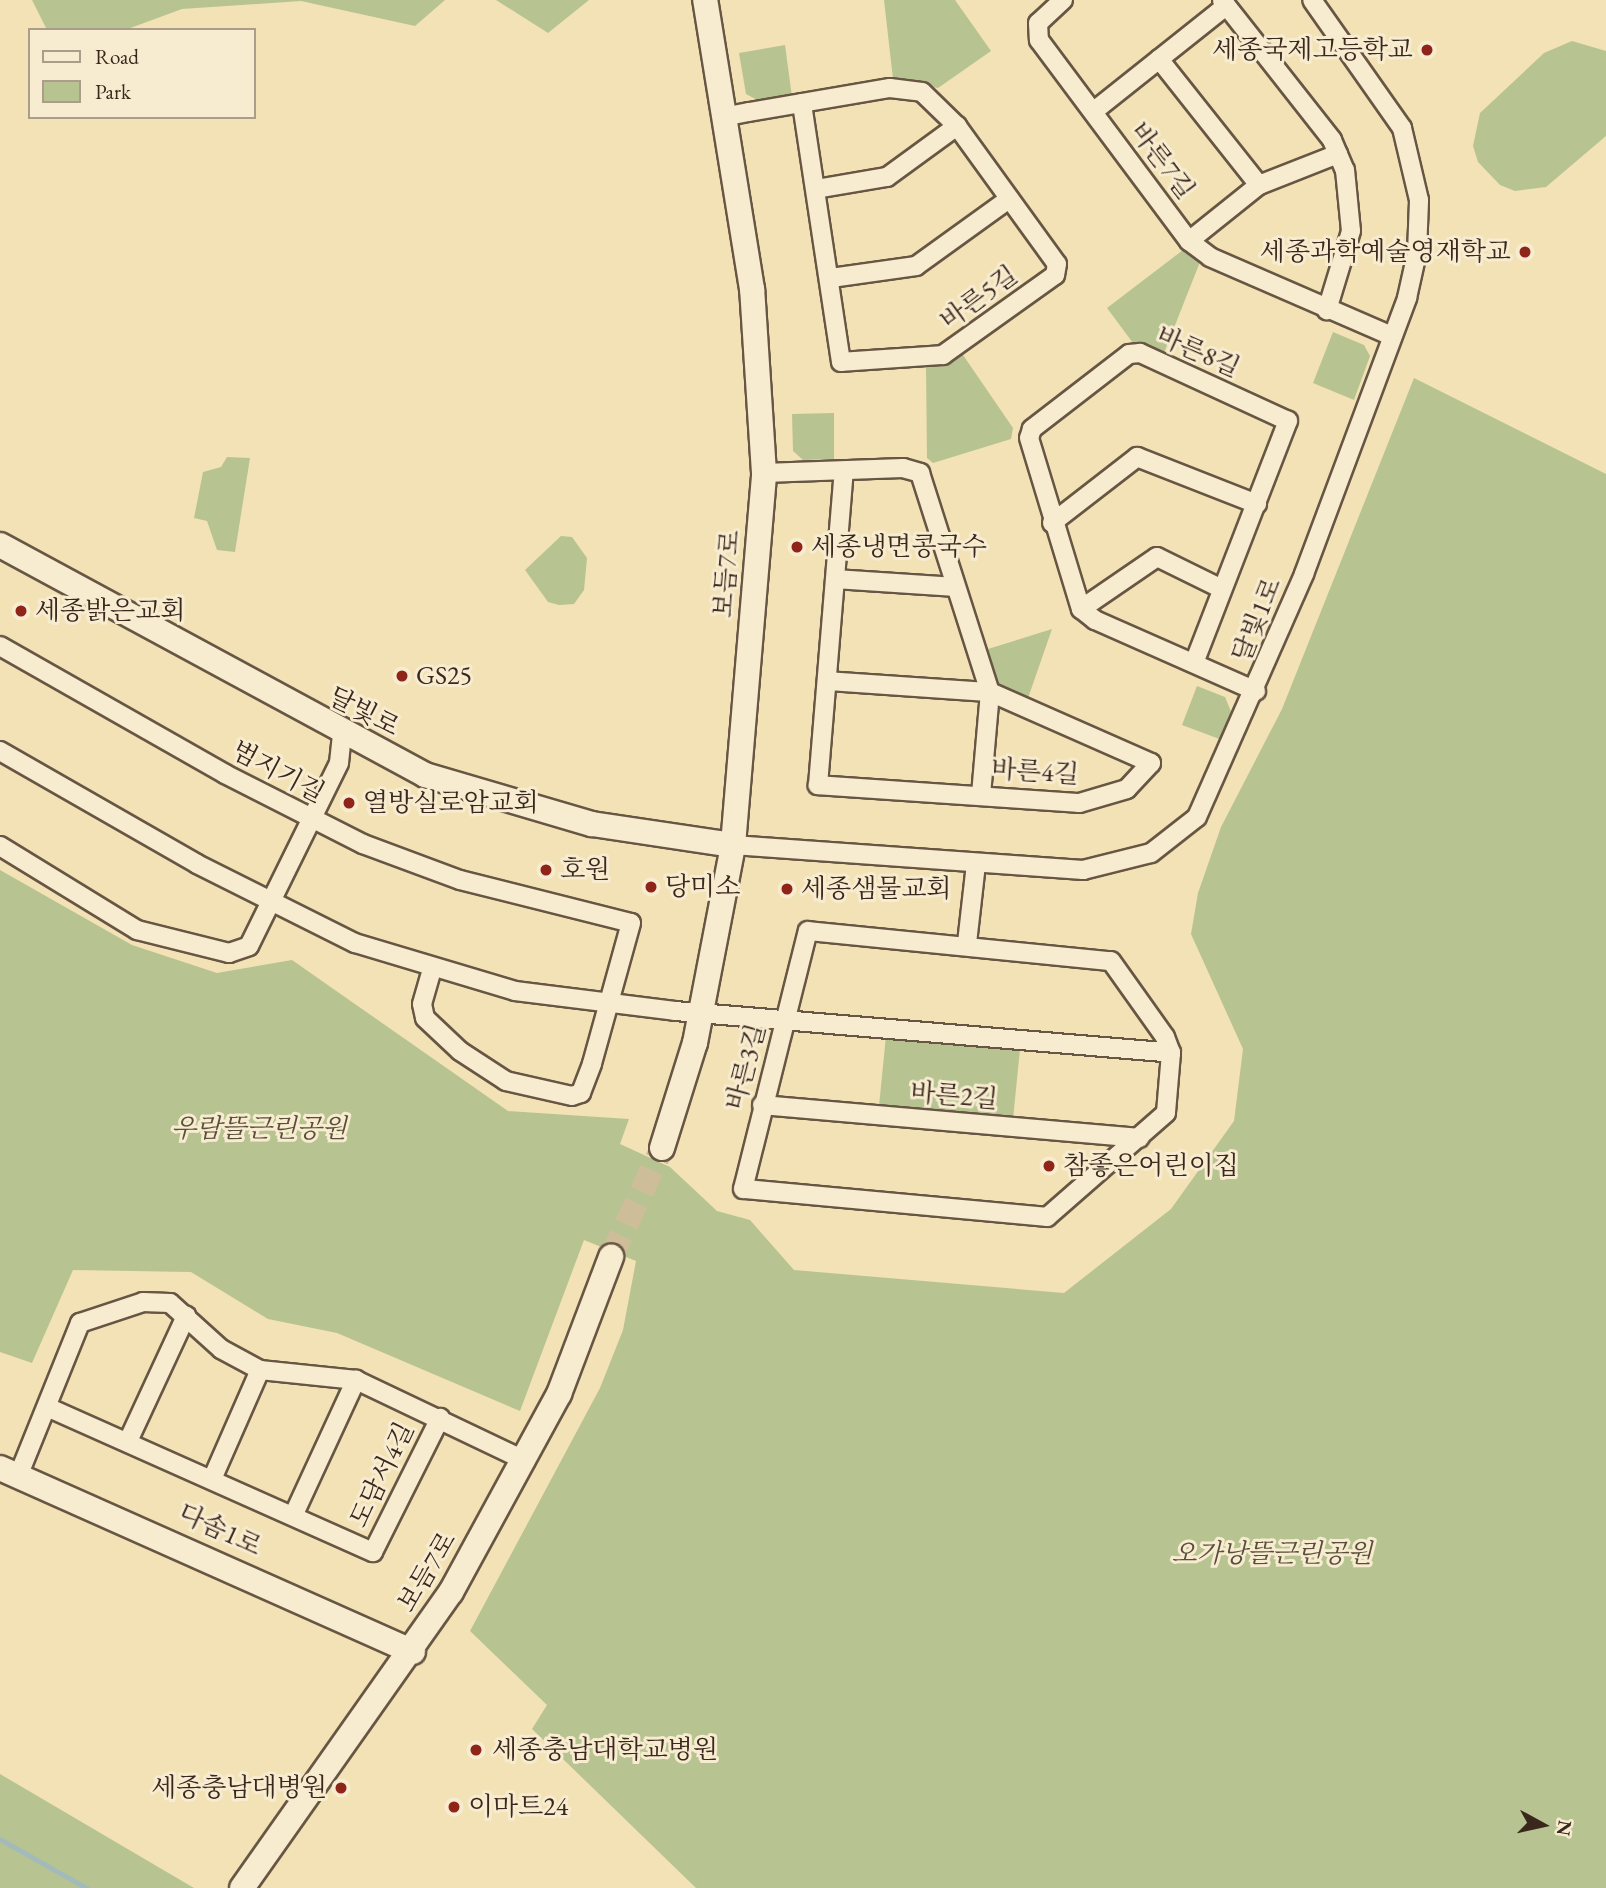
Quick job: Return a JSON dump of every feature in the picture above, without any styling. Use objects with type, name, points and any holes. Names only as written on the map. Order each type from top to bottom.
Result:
[{"type":"street","name":"보듬7로","points":[[662,1148],[702,1012],[733,845],[764,474],[759,351],[705,0]]},
{"type":"street","name":"바른7길","points":[[1063,0],[1035,32],[1189,241],[1327,310],[1351,231],[1351,198],[1338,154],[1224,3],[1094,111]]},
{"type":"street","name":"달빛1로","points":[[733,845],[976,864],[1102,868],[1171,841],[1214,790],[1256,691],[1392,336],[1417,253],[1416,176],[1402,128],[1374,81],[1312,0]]},
{"type":"street","points":[[1159,59],[1259,185]]},
{"type":"street","name":"바른5길","points":[[723,117],[802,103],[906,88],[935,99],[1057,264],[1055,275],[943,355],[841,362],[831,278],[802,103]]},
{"type":"street","points":[[816,189],[879,181],[957,126]]},
{"type":"street","name":"바른7길","points":[[1189,241],[1259,185],[1338,154]]},
{"type":"street","points":[[831,278],[916,266],[1009,199]]},
{"type":"street","points":[[1327,310],[1392,336]]},
{"type":"street","name":"바른8길","points":[[1081,609],[1052,523],[1028,438],[1032,429],[1135,353],[1288,421],[1194,663]]},
{"type":"street","points":[[1052,523],[1137,457],[1257,504]]},
{"type":"street","points":[[764,474],[844,471],[920,473],[990,692],[981,795]]},
{"type":"street","name":"바른4길","points":[[844,471],[818,785],[1104,800],[1127,789],[1151,763],[990,692]]},
{"type":"street","name":"달빛로","points":[[0,545],[342,735],[425,775],[493,797],[618,829],[733,845]]},
{"type":"street","points":[[1081,609],[1157,557],[1222,589]]},
{"type":"street","points":[[836,579],[955,587]]},
{"type":"street","points":[[1081,609],[1256,691]]},
{"type":"street","name":"범지기길","points":[[0,646],[311,820],[460,880],[631,923],[611,1004],[581,1093],[533,1089],[493,1074],[425,1018],[422,1004],[432,968]]},
{"type":"street","points":[[827,681],[990,692]]},
{"type":"street","points":[[0,846],[137,930],[211,953],[250,946],[339,763],[342,735]]},
{"type":"street","points":[[0,751],[270,903],[355,943],[432,968],[515,990],[611,1004],[702,1012],[1168,1045],[1166,1113],[1140,1138]]},
{"type":"street","points":[[967,943],[976,864]]},
{"type":"street","name":"바른3길","points":[[1140,1138],[1047,1217],[743,1189],[808,931],[967,943],[1111,961],[1168,1045]]},
{"type":"street","name":"바른2길","points":[[762,1105],[1140,1138]]},
{"type":"street","name":"보듬7로","points":[[242,1888],[413,1652],[526,1461],[559,1394],[611,1256]]},
{"type":"street","name":"도담서4길","points":[[10,1471],[47,1407],[80,1324],[143,1302],[170,1303],[221,1349],[260,1370],[356,1380],[526,1461]]},
{"type":"street","points":[[129,1439],[186,1316]]},
{"type":"street","points":[[213,1477],[260,1370]]},
{"type":"street","points":[[294,1514],[356,1380]]},
{"type":"street","name":"도담서4길","points":[[47,1407],[129,1439],[373,1552],[440,1418]]},
{"type":"street","name":"다솜1로","points":[[10,1471],[413,1652]]},
{"type":"green space","points":[[32,0],[445,0],[415,26],[301,1],[182,9],[130,28],[46,28]]},
{"type":"green space","points":[[496,0],[589,0],[548,33]]},
{"type":"green space","points":[[884,0],[955,0],[991,51],[938,88],[893,79]]},
{"type":"green space","points":[[1572,41],[1606,51],[1606,136],[1546,187],[1515,191],[1500,185],[1478,162],[1473,146],[1480,113],[1544,53]]},
{"type":"green space","points":[[785,45],[792,97],[761,102],[746,94],[739,53]]},
{"type":"green space","points":[[1183,250],[1200,262],[1164,353],[1133,343],[1107,308]]},
{"type":"green space","points":[[1333,332],[1364,345],[1370,356],[1354,400],[1313,383]]},
{"type":"green space","points":[[963,355],[1013,428],[1011,439],[933,463],[927,458],[926,367]]},
{"type":"green space","name":"오가낭뜰근린공원","points":[[1414,378],[1606,474],[1606,1888],[696,1888],[532,1729],[547,1705],[470,1631],[600,1388],[623,1330],[636,1261],[584,1240],[520,1411],[337,1333],[268,1319],[191,1272],[73,1270],[32,1363],[0,1352],[0,870],[132,945],[217,973],[292,960],[508,1111],[629,1119],[620,1144],[670,1167],[717,1211],[750,1220],[794,1270],[1064,1293],[1171,1209],[1234,1121],[1243,1049],[1191,934],[1198,893],[1221,827],[1282,709]]},
{"type":"green space","points":[[834,413],[834,459],[803,460],[793,451],[792,414]]},
{"type":"green space","points":[[227,457],[250,458],[235,552],[217,550],[207,521],[194,518],[203,472],[221,467]]},
{"type":"green space","points":[[561,536],[572,537],[587,558],[584,590],[574,604],[559,605],[548,602],[525,570]]},
{"type":"green space","points":[[1052,629],[1027,701],[1008,692],[998,683],[988,649]]},
{"type":"green space","points":[[1197,686],[1225,697],[1232,714],[1222,740],[1182,725]]},
{"type":"green space","points":[[886,1036],[1020,1049],[1013,1119],[879,1106]]},
{"type":"green space","points":[[0,1774],[194,1888],[0,1888]]},
{"type":"waterway","points":[[0,1839],[87,1888]]},
{"type":"tunnel","points":[[611,1257],[662,1148]]},
{"type":"place","name":"세종국제고등학교","points":[[1427,50]]},
{"type":"place","name":"세종과학예술영재학교","points":[[1525,252]]},
{"type":"place","name":"세종냉면콩국수","points":[[797,547]]},
{"type":"place","name":"세종밝은교회","points":[[21,611]]},
{"type":"place","name":"GS25","points":[[402,676]]},
{"type":"place","name":"열방실로암교회","points":[[349,803]]},
{"type":"place","name":"호원","points":[[546,870]]},
{"type":"place","name":"당미소","points":[[651,887]]},
{"type":"place","name":"세종샘물교회","points":[[787,889]]},
{"type":"place","name":"참좋은어린이집","points":[[1049,1166]]},
{"type":"place","name":"세종충남대학교병원","points":[[476,1750]]},
{"type":"place","name":"세종충남대병원","points":[[341,1788]]},
{"type":"place","name":"이마트24","points":[[454,1807]]},
{"type":"park label","name":"우람뜰근린공원","points":[[259,1129]]}]
